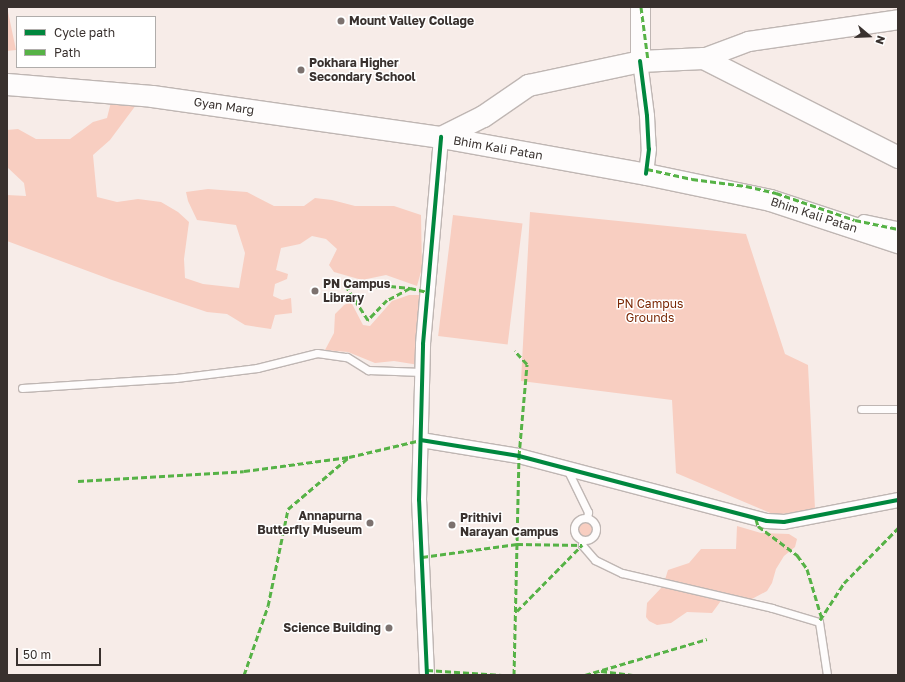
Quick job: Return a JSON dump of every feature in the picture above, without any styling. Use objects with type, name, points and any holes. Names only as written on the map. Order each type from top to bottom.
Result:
[{"type":"main road","points":[[640,7],[644,61]]},
{"type":"main road","points":[[703,58],[748,41],[898,19]]},
{"type":"main road","name":"Bhim Kali Patan","points":[[441,137],[483,116],[528,85],[644,61],[703,58],[898,157]]},
{"type":"main road","name":"Gyan Marg","points":[[7,84],[152,96],[441,137]]},
{"type":"main road","name":"Bhim Kali Patan","points":[[441,137],[646,172],[770,200],[898,242]]},
{"type":"street","points":[[644,61],[647,116],[646,172],[746,186],[776,193],[855,220],[898,229]]},
{"type":"street","points":[[427,675],[419,500],[420,440],[422,372],[441,137]]},
{"type":"street","points":[[420,440],[519,456],[767,521],[784,522],[898,500]]},
{"type":"lane","points":[[22,388],[176,378],[257,368],[317,353],[347,357],[368,370],[422,372]]},
{"type":"lane","points":[[861,409],[898,409]]},
{"type":"lane","points":[[567,469],[588,512],[587,518]]},
{"type":"lane","points":[[583,540],[575,533],[574,526],[579,520],[587,518]]},
{"type":"lane","points":[[583,540],[589,539],[595,532],[594,524],[587,518]]},
{"type":"lane","points":[[583,540],[582,545],[595,560],[622,573],[772,608],[819,622],[827,675]]},
{"type":"green space","points":[[7,7],[16,50],[7,51]]},
{"type":"green space","points":[[124,100],[136,105],[110,140],[93,155],[97,197],[117,202],[138,199],[161,202],[178,212],[189,222],[184,259],[185,278],[203,284],[239,288],[245,253],[236,225],[197,220],[188,201],[186,192],[208,189],[247,192],[274,206],[304,206],[315,198],[332,200],[355,206],[394,206],[421,215],[422,268],[417,286],[386,275],[362,280],[334,272],[329,265],[337,249],[326,239],[312,236],[300,244],[281,248],[276,270],[288,274],[287,279],[275,284],[273,296],[282,300],[291,298],[292,313],[275,315],[271,329],[245,325],[227,314],[207,312],[112,280],[7,241],[7,195],[26,196],[24,183],[7,167],[7,130],[18,129],[36,139],[70,139],[93,122],[107,118],[111,102]]},
{"type":"green space","name":"PN Campus Grounds","points":[[530,212],[746,234],[785,354],[808,365],[815,509],[775,515],[676,473],[672,400],[521,381]]},
{"type":"green space","points":[[453,215],[522,224],[508,345],[438,336]]},
{"type":"green space","points":[[409,295],[422,295],[419,365],[394,361],[375,363],[348,352],[325,350],[334,333],[335,314],[344,305],[351,302],[363,325],[370,326],[392,301]]},
{"type":"green space","points":[[582,521],[588,521],[593,526],[591,535],[588,537],[582,537],[577,532],[577,526]]},
{"type":"green space","points":[[737,526],[761,533],[789,534],[797,539],[795,547],[784,556],[776,569],[772,583],[767,591],[750,600],[723,598],[712,613],[687,612],[671,623],[657,625],[649,621],[646,617],[647,603],[663,586],[668,570],[689,563],[701,549],[736,549]]},
{"type":"marked path","points":[[641,7],[648,60]]},
{"type":"marked path","points":[[647,169],[692,179],[746,186],[776,193],[855,220],[898,229]]},
{"type":"marked path","points":[[410,288],[387,300],[368,320],[344,283],[367,287],[390,286],[410,288],[427,292]]},
{"type":"marked path","points":[[514,675],[519,456],[527,364],[515,351]]},
{"type":"marked path","points":[[78,481],[244,471],[349,457],[421,440]]},
{"type":"marked path","points":[[244,675],[268,606],[288,509],[349,457]]},
{"type":"marked path","points":[[756,519],[758,526],[797,555],[807,569],[822,619]]},
{"type":"marked path","points":[[820,620],[844,583],[898,528]]},
{"type":"marked path","points":[[422,557],[517,544],[582,545]]},
{"type":"marked path","points":[[517,611],[582,545]]},
{"type":"marked path","points":[[585,675],[707,639]]},
{"type":"marked path","points":[[427,670],[502,675]]},
{"type":"marked path","points":[[601,671],[635,675]]},
{"type":"cycle path","points":[[640,61],[647,116],[649,149],[646,174]]},
{"type":"cycle path","points":[[427,675],[419,500],[423,344],[441,137]]},
{"type":"cycle path","points":[[421,440],[519,456],[767,521],[784,522],[898,500]]},
{"type":"place","name":"Mount Valley Collage","points":[[341,21]]},
{"type":"place","name":"Pokhara Higher Secondary School","points":[[301,70]]},
{"type":"place","name":"PN Campus Library","points":[[315,291]]},
{"type":"place","name":"Annapurna Butterfly Museum","points":[[370,523]]},
{"type":"place","name":"Prithivi Narayan Campus","points":[[452,525]]},
{"type":"place","name":"Science Building","points":[[389,628]]}]
